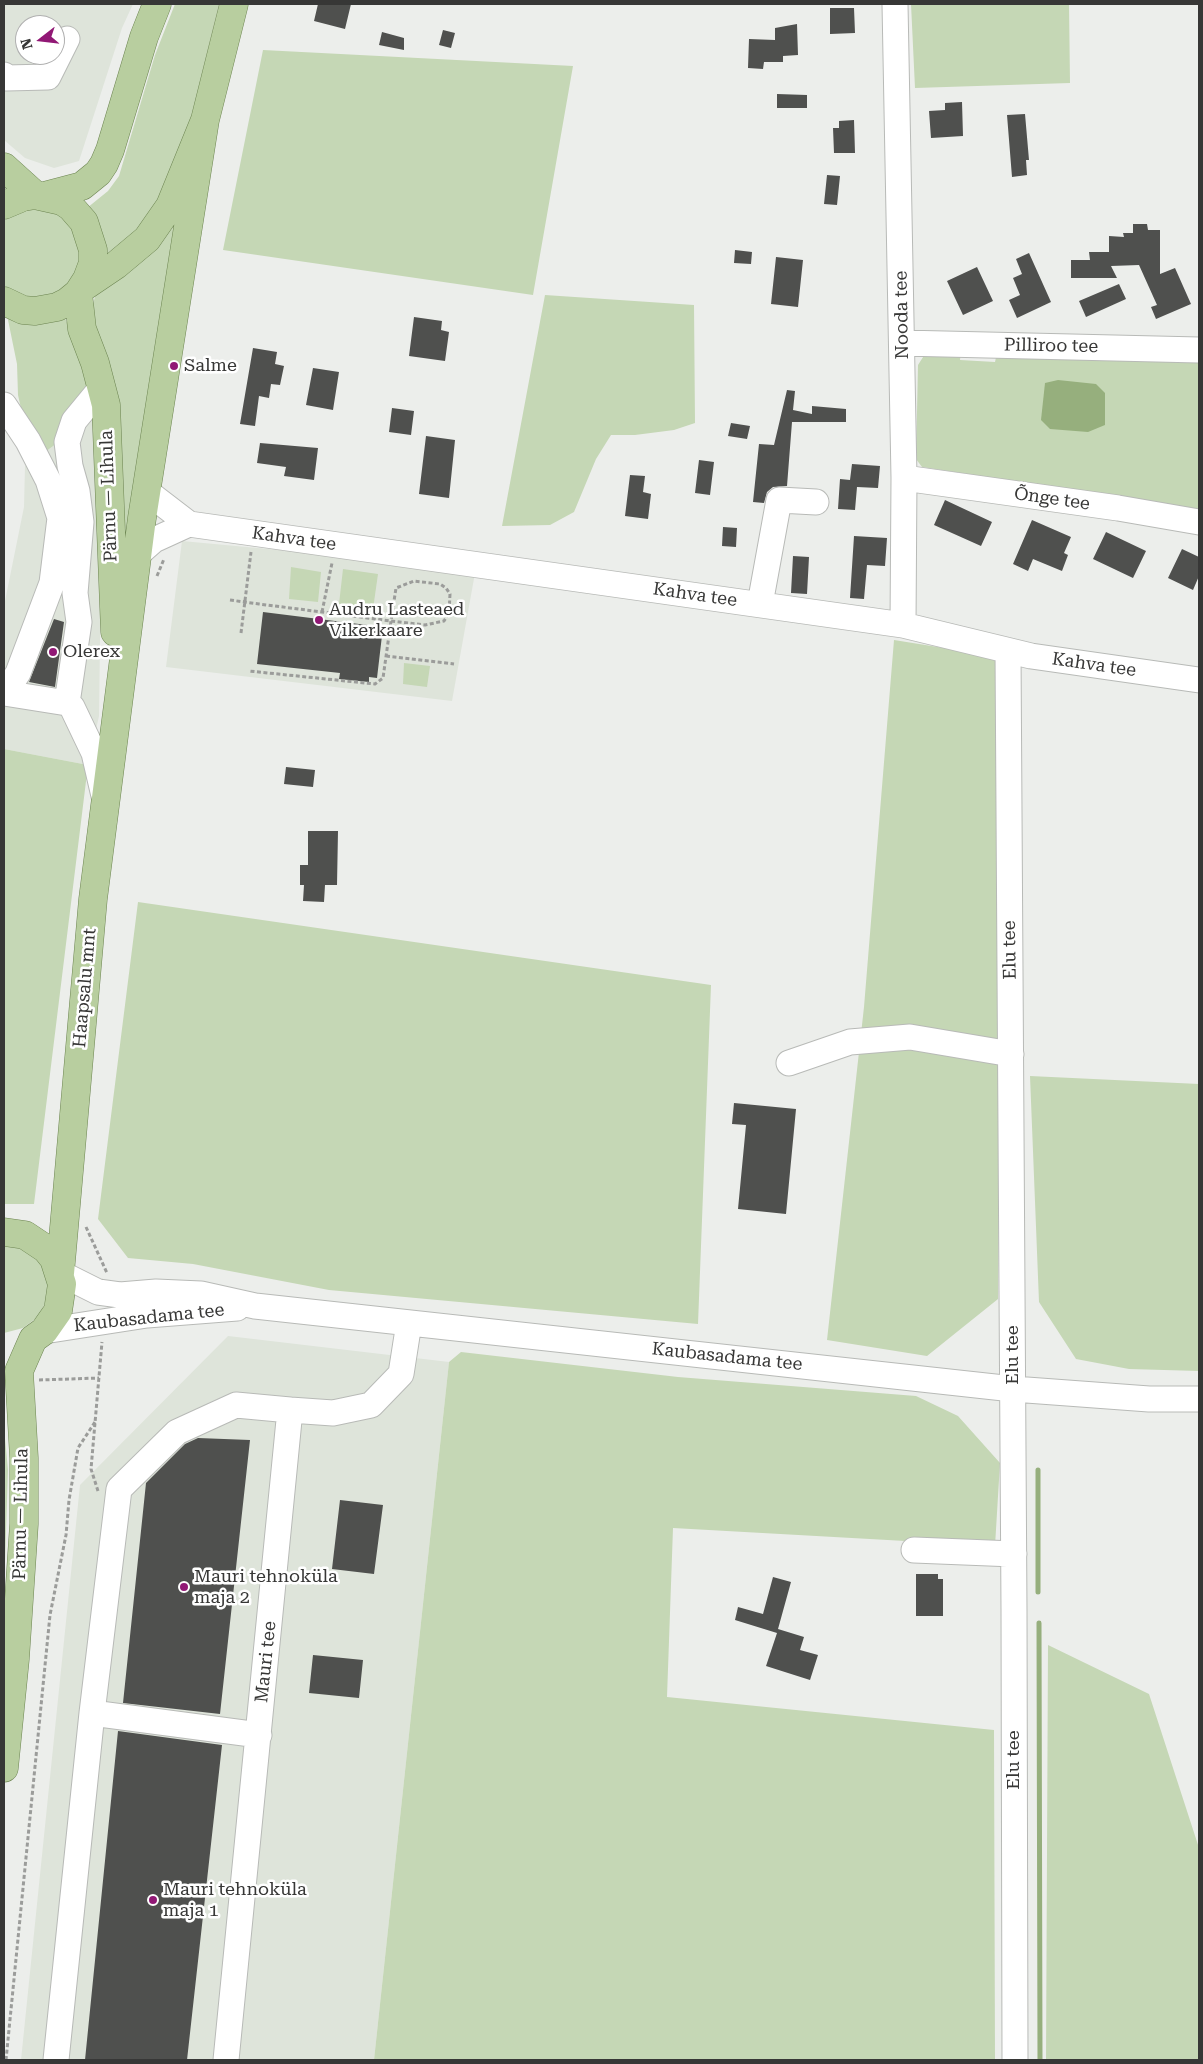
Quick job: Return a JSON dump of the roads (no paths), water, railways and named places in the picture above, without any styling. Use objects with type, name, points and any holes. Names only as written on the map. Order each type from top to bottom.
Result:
[{"type":"main road","points":[[4,205],[23,197],[82,186],[94,177],[104,164],[110,150],[144,37],[157,4]]},
{"type":"main road","points":[[118,704],[146,492],[205,120],[234,4]]},
{"type":"main road","points":[[4,301],[23,310],[45,310],[67,302],[80,290],[126,258],[158,226],[181,185],[205,120]]},
{"type":"main road","points":[[4,167],[39,195],[71,207],[89,230],[93,250],[93,263],[80,290]]},
{"type":"main road","name":"Pärnu — Lihula","points":[[80,290],[82,329],[102,387],[108,425],[118,704]]},
{"type":"main road","name":"Haapsalu mnt","points":[[60,1273],[92,909],[118,704]]},
{"type":"main road","points":[[4,1232],[26,1235],[36,1240],[46,1249],[60,1273]]},
{"type":"main road","name":"Pärnu — Lihula","points":[[4,1768],[15,1659],[24,1524],[24,1458],[18,1381],[22,1362],[39,1335],[58,1311],[62,1296],[60,1273]]},
{"type":"main road","points":[[4,1347],[14,1346],[39,1335]]},
{"type":"street","name":"Nooda tee","points":[[895,4],[904,478],[903,625]]},
{"type":"street","points":[[4,75],[6,78],[48,77],[67,39]]},
{"type":"street","name":"Pilliroo tee","points":[[902,343],[1199,350]]},
{"type":"street","points":[[102,387],[74,421],[67,442],[81,522],[75,601],[79,622],[67,703],[83,726],[94,753],[106,800]]},
{"type":"street","points":[[4,405],[28,441],[48,480],[60,518],[52,584],[18,672],[5,693],[67,703]]},
{"type":"street","name":"Õnge tee","points":[[904,478],[1118,508],[1199,522]]},
{"type":"street","name":"Kahva tee","points":[[146,492],[179,528],[254,534],[903,625],[1031,656],[1199,680]]},
{"type":"street","points":[[760,604],[779,500],[816,502]]},
{"type":"street","points":[[137,555],[154,540],[179,528]]},
{"type":"street","points":[[46,597],[75,601]]},
{"type":"street","name":"Elu tee","points":[[1008,650],[1014,1554],[1015,2060]]},
{"type":"street","points":[[789,1063],[850,1042],[910,1037],[1011,1054]]},
{"type":"street","name":"Kaubasadama tee","points":[[60,1273],[98,1292],[120,1295],[156,1292],[201,1294],[255,1306],[1013,1388],[1149,1398],[1199,1399]]},
{"type":"street","name":"Kaubasadama tee","points":[[39,1335],[147,1315],[204,1312],[255,1306]]},
{"type":"street","points":[[56,2060],[92,1714],[120,1489],[177,1432],[236,1406],[333,1413],[371,1405],[401,1374],[409,1323]]},
{"type":"street","name":"Mauri tee","points":[[226,2060],[290,1410]]},
{"type":"street","points":[[914,1550],[1014,1554]]},
{"type":"street","points":[[92,1714],[259,1735]]},
{"type":"waterway","points":[[1038,1470],[1038,1592]]},
{"type":"waterway","points":[[1039,1623],[1040,2060]]},
{"type":"place","name":"Salme","points":[[174,366]]},
{"type":"place","name":"Audru Lasteaed Vikerkaare","points":[[319,620]]},
{"type":"place","name":"Olerex","points":[[53,652]]},
{"type":"place","name":"Mauri tehnoküla maja 2","points":[[184,1587]]},
{"type":"place","name":"Mauri tehnoküla maja 1","points":[[153,1900]]}]
